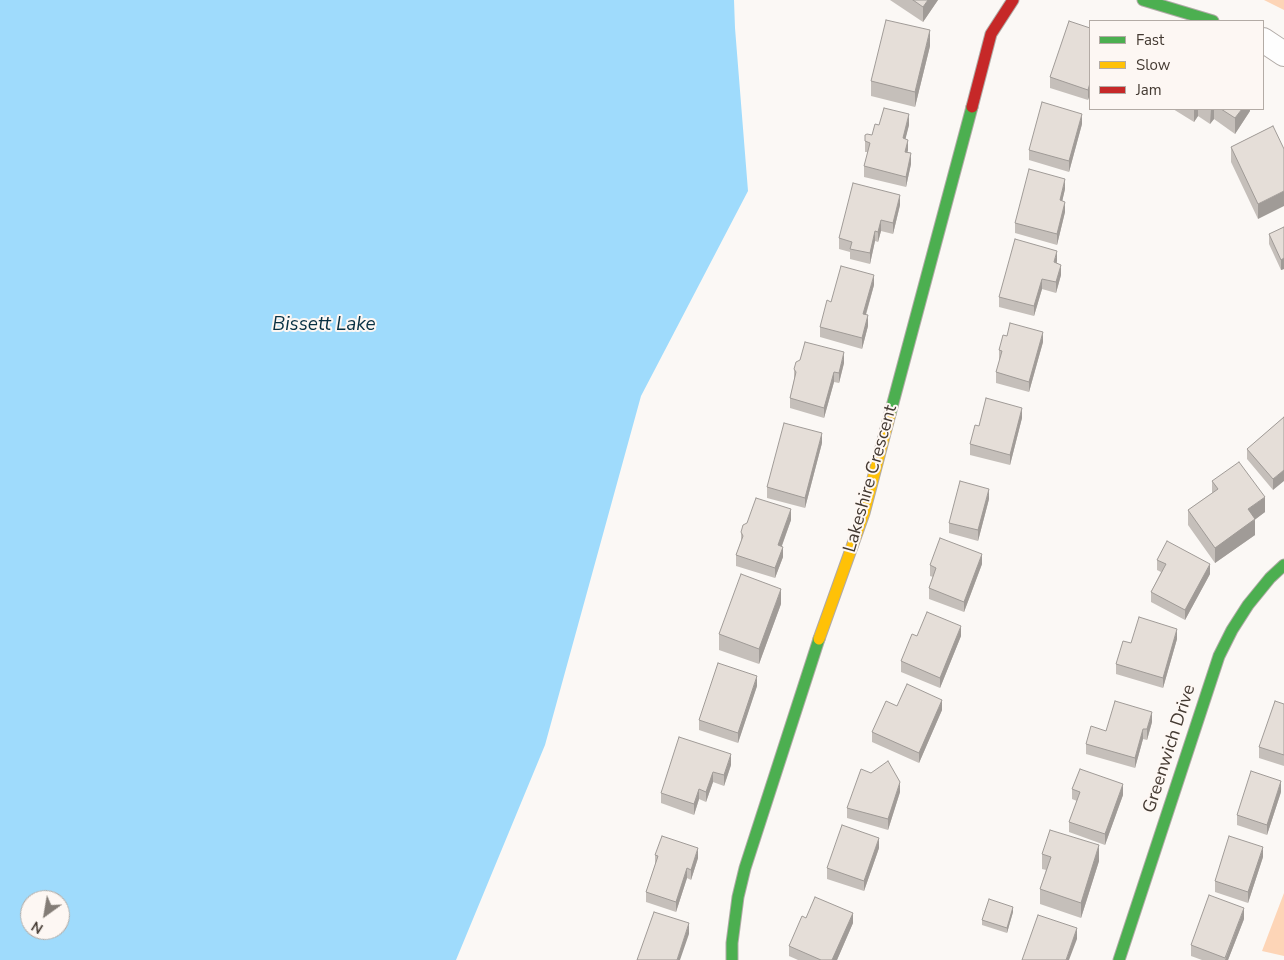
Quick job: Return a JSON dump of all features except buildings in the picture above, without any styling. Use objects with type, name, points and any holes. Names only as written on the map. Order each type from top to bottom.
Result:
[{"type":"street","name":"Lakeshire Crescent","points":[[732,960],[732,943],[738,897],[745,868],[820,636],[864,513],[991,34],[1013,0]]},
{"type":"street","points":[[1143,0],[1210,20]]},
{"type":"street","points":[[1264,41],[1284,54]]},
{"type":"street","name":"Greenwich Drive","points":[[1119,960],[1219,656],[1232,630],[1248,605],[1270,578],[1284,565]]},
{"type":"shaded area","points":[[1264,0],[1284,0],[1284,10]]},
{"type":"shaded area","points":[[1284,893],[1284,956],[1262,951]]},
{"type":"water","name":"Bissett Lake","points":[[0,0],[734,0],[748,191],[641,396],[545,745],[456,960],[0,960]]},
{"type":"traffic: fast","points":[[1143,0],[1210,20]]},
{"type":"traffic: fast","points":[[890,414],[972,107]]},
{"type":"traffic: fast","points":[[1119,960],[1219,656],[1232,630],[1248,605],[1270,578],[1284,565]]},
{"type":"traffic: fast","points":[[732,960],[732,943],[738,897],[745,868],[819,639]]},
{"type":"traffic: slow","points":[[819,639],[864,513],[890,414]]},
{"type":"traffic: jam","points":[[972,107],[991,34],[1013,0]]}]
